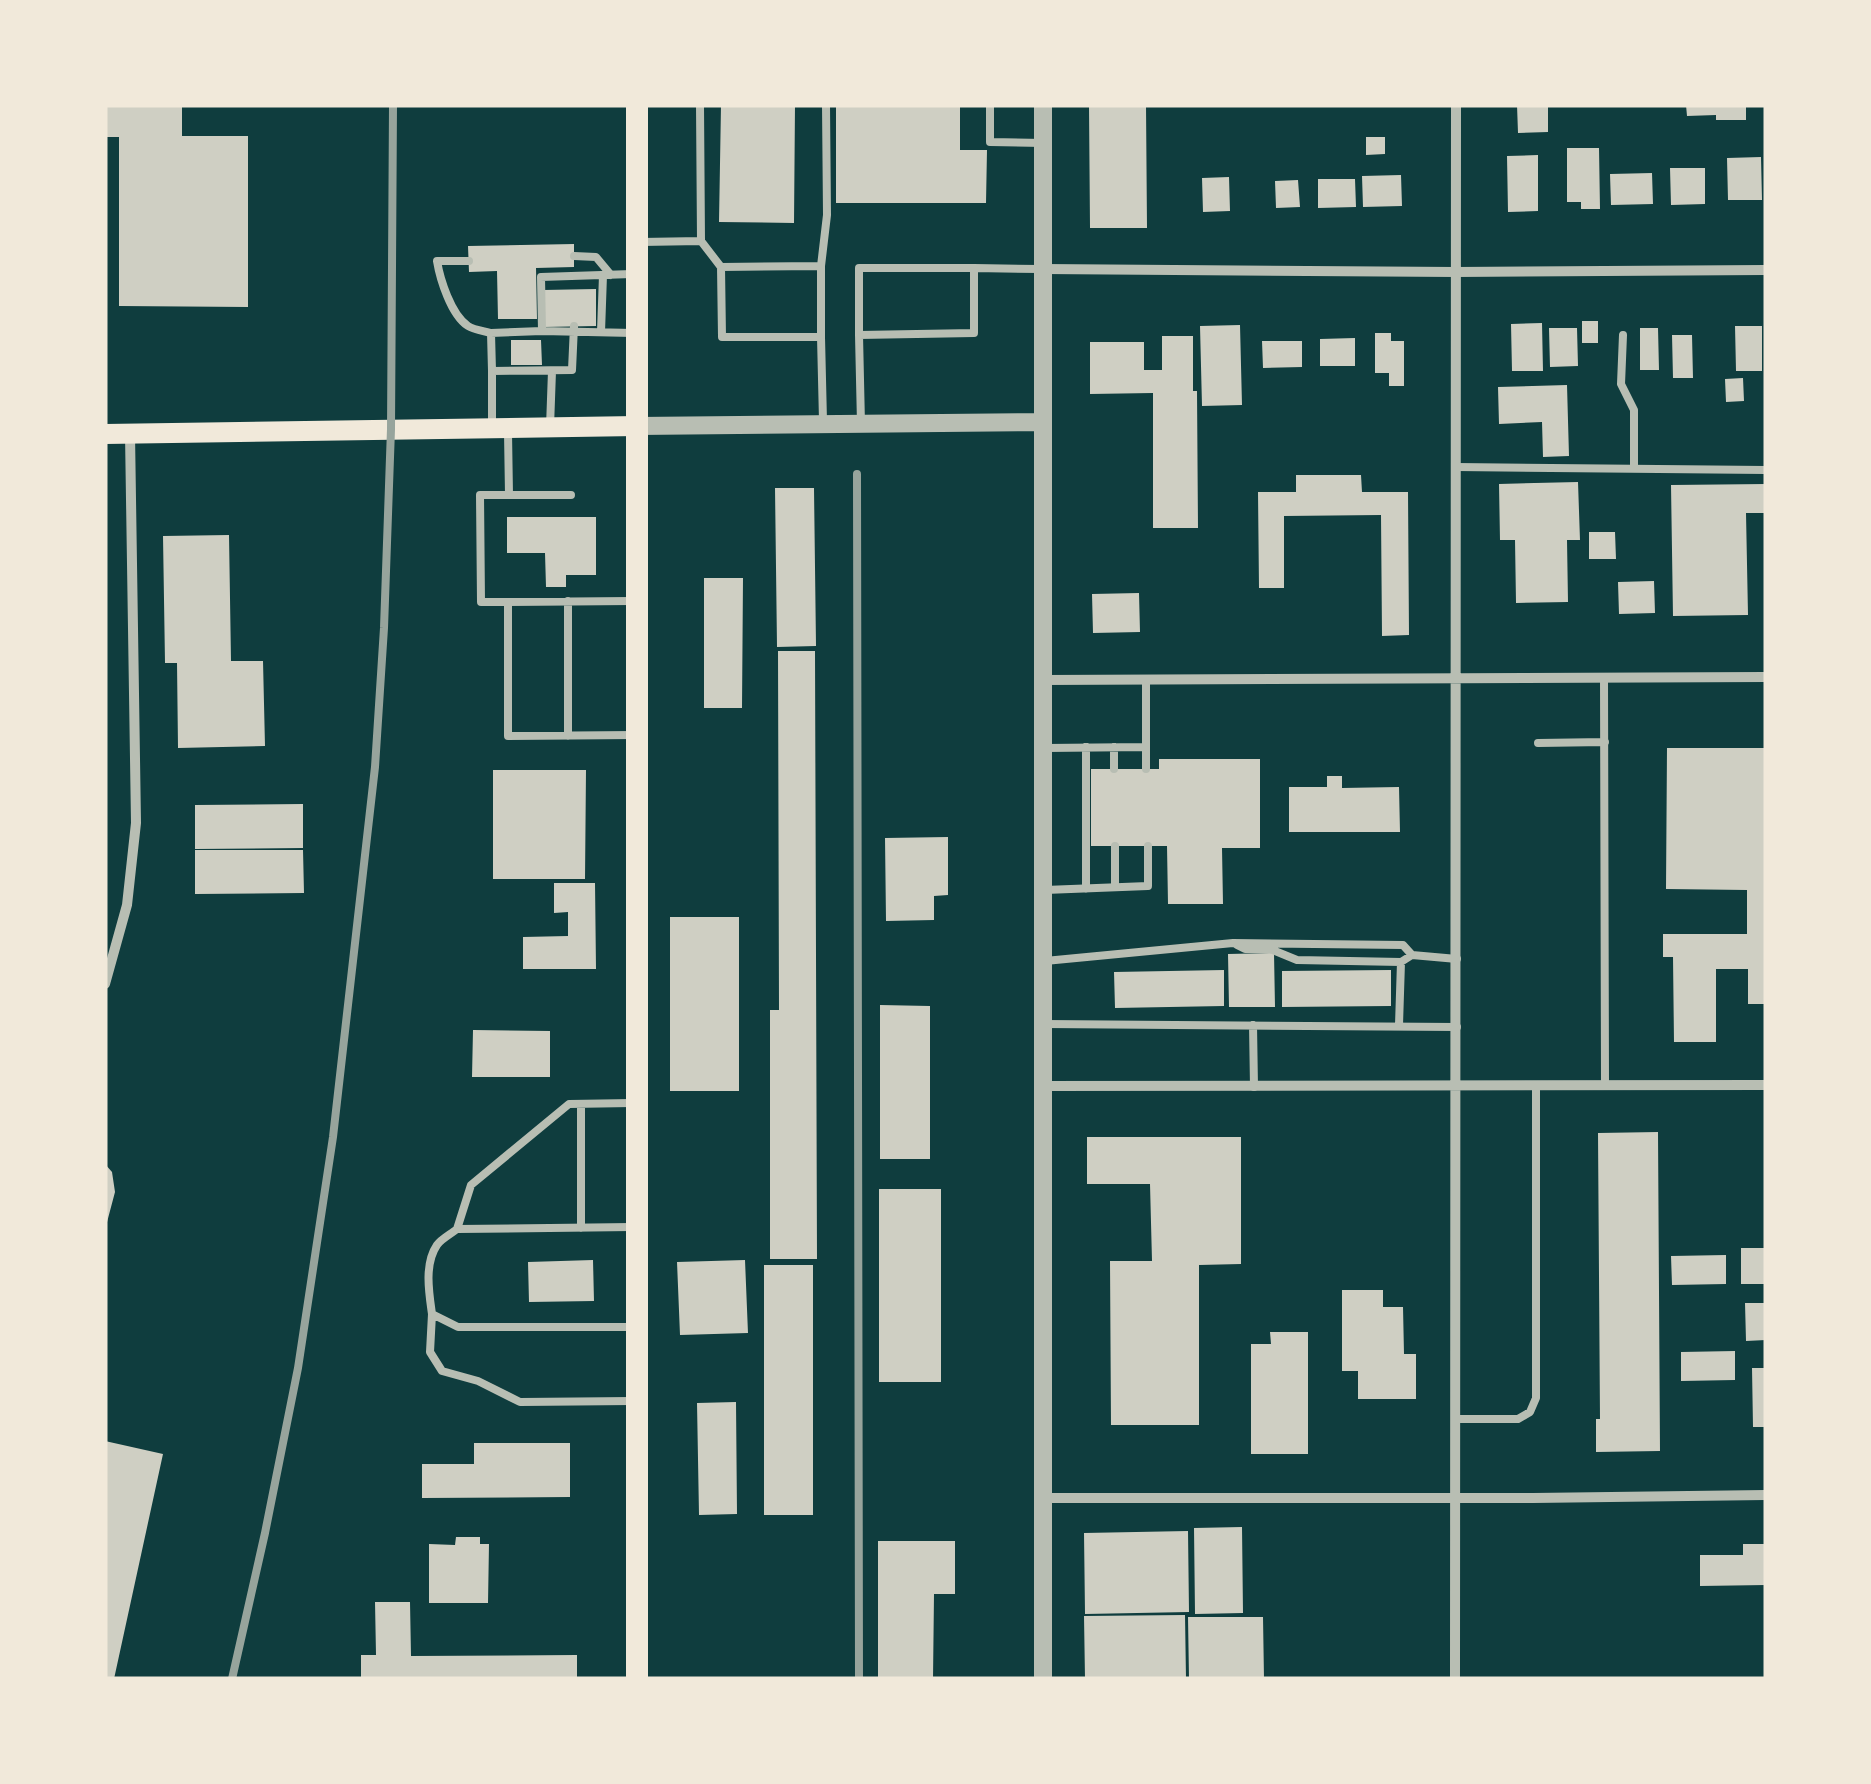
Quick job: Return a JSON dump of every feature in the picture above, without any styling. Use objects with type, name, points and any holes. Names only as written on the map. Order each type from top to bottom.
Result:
[{"type":"main road","points":[[636,1679],[637,105]]},
{"type":"main road","points":[[105,434],[637,426]]},
{"type":"street","points":[[1043,105],[1044,1679]]},
{"type":"street","points":[[1456,105],[1456,1679]]},
{"type":"street","points":[[1043,269],[1766,270]]},
{"type":"street","points":[[637,426],[1042,422]]},
{"type":"street","points":[[105,984],[127,906],[136,823],[130,433]]},
{"type":"street","points":[[1043,680],[1766,678]]},
{"type":"street","points":[[1044,1086],[1766,1086]]},
{"type":"street","points":[[1044,1498],[1766,1496]]},
{"type":"lane","points":[[700,105],[702,241],[722,267],[722,337],[821,337]]},
{"type":"lane","points":[[822,424],[826,105]]},
{"type":"lane","points":[[990,105],[990,142],[1043,143]]},
{"type":"lane","points":[[637,242],[702,241]]},
{"type":"lane","points":[[574,256],[596,257],[607,275],[602,332]]},
{"type":"lane","points":[[468,261],[437,261],[441,284],[468,327],[491,333],[574,329],[637,333]]},
{"type":"lane","points":[[722,267],[822,266]]},
{"type":"lane","points":[[862,424],[859,268],[1043,269]]},
{"type":"lane","points":[[859,334],[974,332],[974,268]]},
{"type":"lane","points":[[542,331],[541,278],[636,274]]},
{"type":"lane","points":[[573,275],[574,290]]},
{"type":"lane","points":[[492,371],[572,370],[574,329]]},
{"type":"lane","points":[[491,333],[492,371],[509,495]]},
{"type":"lane","points":[[1622,335],[1621,384],[1634,410],[1634,469]]},
{"type":"lane","points":[[550,427],[552,371]]},
{"type":"lane","points":[[1456,467],[1766,470]]},
{"type":"lane","points":[[571,495],[480,494],[481,602],[637,601]]},
{"type":"lane","points":[[508,602],[508,736],[637,735]]},
{"type":"lane","points":[[568,602],[568,736]]},
{"type":"lane","points":[[1604,678],[1606,1086]]},
{"type":"lane","points":[[1146,679],[1146,769]]},
{"type":"lane","points":[[1538,742],[1604,742]]},
{"type":"lane","points":[[1086,747],[1086,889]]},
{"type":"lane","points":[[1114,747],[1114,769]]},
{"type":"lane","points":[[1043,748],[1146,747]]},
{"type":"lane","points":[[1115,846],[1115,888]]},
{"type":"lane","points":[[1045,890],[1148,886],[1148,846]]},
{"type":"lane","points":[[1232,943],[1245,949],[1270,949],[1297,960],[1401,962],[1412,955],[1457,959]]},
{"type":"lane","points":[[1045,961],[1232,943],[1403,945],[1412,955]]},
{"type":"lane","points":[[1400,1025],[1401,962]]},
{"type":"lane","points":[[1044,1024],[1457,1027]]},
{"type":"lane","points":[[1253,1025],[1254,1086]]},
{"type":"lane","points":[[1457,1419],[1518,1420],[1535,1406],[1536,1086]]},
{"type":"lane","points":[[636,1103],[569,1104],[471,1185],[457,1229],[437,1244],[429,1268],[428,1293],[432,1314],[430,1352],[442,1371],[478,1381],[520,1402],[636,1401]]},
{"type":"lane","points":[[581,1104],[581,1228]]},
{"type":"lane","points":[[457,1229],[637,1227]]},
{"type":"lane","points":[[432,1314],[458,1327],[636,1327]]},
{"type":"building","points":[[105,105],[182,105],[182,136],[248,136],[248,307],[119,306],[119,137],[105,137]]},
{"type":"building","points":[[721,105],[795,105],[794,223],[719,222]]},
{"type":"building","points":[[836,105],[960,105],[960,150],[987,150],[986,203],[836,203]]},
{"type":"building","points":[[1089,105],[1146,105],[1147,228],[1090,228]]},
{"type":"building","points":[[1517,105],[1548,105],[1548,132],[1518,133]]},
{"type":"building","points":[[1686,105],[1746,105],[1746,120],[1687,116]]},
{"type":"building","points":[[1366,137],[1385,137],[1385,154],[1366,155]]},
{"type":"building","points":[[1567,148],[1599,148],[1600,209],[1581,209],[1581,202],[1567,202]]},
{"type":"building","points":[[1538,155],[1538,211],[1508,212],[1507,156]]},
{"type":"building","points":[[1761,157],[1762,200],[1728,200],[1727,158]]},
{"type":"building","points":[[1670,168],[1705,168],[1705,204],[1671,205]]},
{"type":"building","points":[[1652,173],[1653,204],[1611,205],[1610,174]]},
{"type":"building","points":[[1401,175],[1402,206],[1363,207],[1362,176]]},
{"type":"building","points":[[1229,177],[1230,211],[1203,212],[1202,178]]},
{"type":"building","points":[[1318,179],[1355,179],[1356,207],[1318,208]]},
{"type":"building","points":[[1298,180],[1300,207],[1276,208],[1275,181]]},
{"type":"building","points":[[574,244],[574,267],[536,268],[537,319],[498,319],[497,271],[469,272],[468,246]]},
{"type":"building","points":[[596,289],[596,326],[544,327],[543,290]]},
{"type":"building","points":[[1582,321],[1598,321],[1598,343],[1582,343]]},
{"type":"building","points":[[1542,323],[1543,371],[1512,371],[1511,324]]},
{"type":"building","points":[[1240,325],[1242,405],[1202,406],[1200,326]]},
{"type":"building","points":[[1735,326],[1762,326],[1762,371],[1736,371]]},
{"type":"building","points":[[1549,328],[1577,328],[1578,366],[1550,367]]},
{"type":"building","points":[[1640,328],[1658,328],[1659,370],[1640,370]]},
{"type":"building","points":[[1375,333],[1391,333],[1391,341],[1404,341],[1404,386],[1389,386],[1389,373],[1375,373]]},
{"type":"building","points":[[1672,335],[1692,335],[1693,378],[1673,378]]},
{"type":"building","points":[[1162,336],[1193,336],[1198,528],[1153,528],[1153,393],[1090,394],[1090,342],[1144,342],[1144,370],[1162,370]]},
{"type":"building","points":[[1355,338],[1355,366],[1320,366],[1320,339]]},
{"type":"building","points":[[511,340],[541,340],[542,365],[511,365]]},
{"type":"building","points":[[1262,341],[1302,341],[1302,367],[1263,368]]},
{"type":"building","points":[[1743,378],[1744,401],[1726,402],[1725,379]]},
{"type":"building","points":[[1567,385],[1569,456],[1543,457],[1542,422],[1499,424],[1498,387]]},
{"type":"building","points":[[1296,475],[1361,475],[1362,492],[1408,492],[1409,635],[1382,636],[1381,515],[1284,516],[1284,588],[1259,588],[1258,492],[1296,492]]},
{"type":"building","points":[[1578,482],[1580,540],[1567,540],[1568,602],[1516,603],[1515,540],[1500,540],[1499,484]]},
{"type":"building","points":[[1766,484],[1766,513],[1746,513],[1748,615],[1673,616],[1671,485]]},
{"type":"building","points":[[775,488],[814,488],[816,646],[777,647]]},
{"type":"building","points":[[507,517],[596,517],[596,575],[566,575],[566,587],[546,587],[545,553],[507,553]]},
{"type":"building","points":[[1589,532],[1615,532],[1616,559],[1589,559]]},
{"type":"building","points":[[229,535],[231,661],[263,661],[265,746],[178,748],[177,663],[165,663],[163,536]]},
{"type":"building","points":[[704,578],[743,578],[742,708],[704,708]]},
{"type":"building","points":[[1654,581],[1655,613],[1619,614],[1618,582]]},
{"type":"building","points":[[1139,593],[1140,632],[1093,633],[1092,594]]},
{"type":"building","points":[[778,651],[815,651],[817,1259],[770,1259],[770,1010],[779,1010]]},
{"type":"building","points":[[1667,748],[1766,748],[1766,1004],[1748,1004],[1748,969],[1716,969],[1716,1042],[1674,1042],[1673,957],[1663,957],[1663,934],[1747,934],[1747,890],[1666,889]]},
{"type":"building","points":[[1159,759],[1260,759],[1260,848],[1222,848],[1223,904],[1168,904],[1167,846],[1091,846],[1091,769],[1159,769]]},
{"type":"building","points":[[493,770],[586,770],[585,879],[493,879]]},
{"type":"building","points":[[1327,776],[1342,776],[1342,788],[1399,787],[1400,832],[1289,832],[1289,787],[1327,787]]},
{"type":"building","points":[[303,804],[303,848],[195,849],[195,805]]},
{"type":"building","points":[[948,837],[948,895],[934,896],[934,920],[886,921],[885,838]]},
{"type":"building","points":[[195,850],[303,850],[304,893],[195,894]]},
{"type":"building","points":[[554,883],[595,883],[596,969],[523,969],[523,937],[568,936],[568,912],[554,913]]},
{"type":"building","points":[[670,917],[739,917],[739,1091],[670,1091]]},
{"type":"building","points":[[1274,953],[1275,1007],[1229,1007],[1228,954]]},
{"type":"building","points":[[1224,970],[1224,1006],[1115,1008],[1114,972]]},
{"type":"building","points":[[1391,970],[1391,1006],[1282,1007],[1282,971]]},
{"type":"building","points":[[880,1005],[930,1006],[930,1159],[880,1159]]},
{"type":"building","points":[[473,1030],[550,1031],[550,1077],[472,1077]]},
{"type":"building","points":[[1658,1132],[1660,1451],[1596,1452],[1596,1419],[1600,1419],[1598,1133]]},
{"type":"building","points":[[1087,1137],[1241,1137],[1241,1264],[1199,1265],[1199,1425],[1111,1425],[1110,1261],[1152,1261],[1150,1184],[1087,1184]]},
{"type":"building","points":[[105,1164],[112,1172],[115,1192],[106,1226]]},
{"type":"building","points":[[879,1189],[941,1189],[941,1382],[879,1382]]},
{"type":"building","points":[[1741,1248],[1766,1248],[1766,1284],[1741,1284]]},
{"type":"building","points":[[1726,1255],[1726,1284],[1672,1285],[1671,1256]]},
{"type":"building","points":[[593,1260],[594,1301],[529,1302],[528,1262]]},
{"type":"building","points":[[745,1260],[748,1333],[680,1335],[677,1262]]},
{"type":"building","points":[[764,1265],[813,1265],[813,1515],[764,1515]]},
{"type":"building","points":[[1342,1290],[1383,1290],[1383,1307],[1403,1307],[1404,1354],[1416,1354],[1416,1399],[1358,1399],[1358,1371],[1342,1371]]},
{"type":"building","points":[[1745,1303],[1766,1303],[1766,1340],[1746,1341]]},
{"type":"building","points":[[1270,1332],[1308,1332],[1308,1454],[1251,1454],[1251,1344],[1271,1344]]},
{"type":"building","points":[[1735,1351],[1735,1380],[1681,1381],[1681,1352]]},
{"type":"building","points":[[1752,1368],[1766,1368],[1766,1427],[1753,1427]]},
{"type":"building","points":[[736,1402],[737,1514],[699,1515],[697,1403]]},
{"type":"building","points":[[105,1441],[163,1454],[114,1679],[105,1679]]},
{"type":"building","points":[[474,1443],[570,1443],[570,1497],[422,1498],[422,1464],[474,1464]]},
{"type":"building","points":[[1242,1527],[1243,1613],[1195,1614],[1194,1528]]},
{"type":"building","points":[[1188,1531],[1189,1612],[1085,1614],[1084,1533]]},
{"type":"building","points":[[456,1537],[480,1537],[480,1544],[489,1544],[488,1603],[429,1603],[429,1544],[455,1545]]},
{"type":"building","points":[[878,1541],[955,1541],[955,1594],[934,1594],[933,1679],[878,1679]]},
{"type":"building","points":[[1743,1544],[1766,1544],[1766,1585],[1700,1586],[1700,1555],[1743,1555]]},
{"type":"building","points":[[375,1602],[410,1602],[411,1656],[577,1655],[577,1679],[361,1679],[361,1655],[376,1655]]},
{"type":"building","points":[[1185,1615],[1186,1679],[1085,1679],[1084,1616]]},
{"type":"building","points":[[1188,1617],[1263,1617],[1264,1679],[1189,1679]]},
{"type":"railway","points":[[232,1679],[298,1368],[333,1137],[375,767],[391,429],[393,105]]},
{"type":"railway","points":[[857,474],[859,1679]]}]
